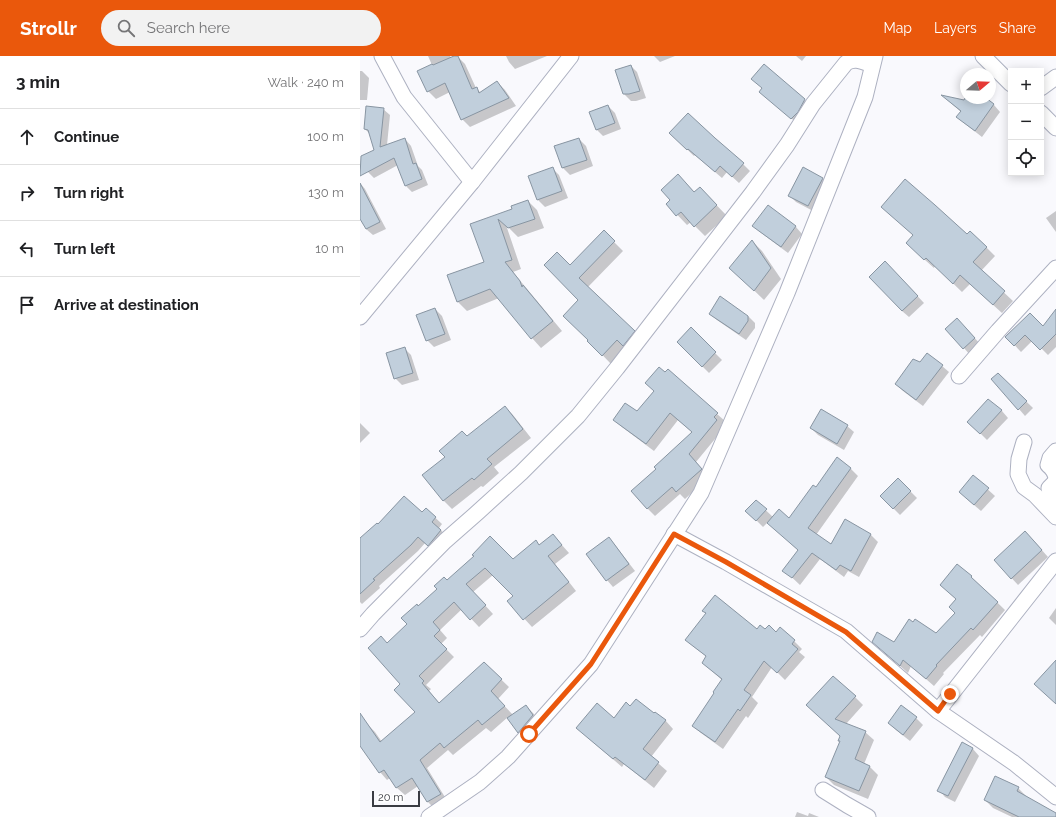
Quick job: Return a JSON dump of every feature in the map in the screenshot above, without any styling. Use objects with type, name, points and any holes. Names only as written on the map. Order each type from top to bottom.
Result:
[{"type":"street","points":[[382,56],[404,98],[472,182]]},
{"type":"street","points":[[360,317],[472,182],[571,56]]},
{"type":"street","points":[[983,56],[1008,81]]},
{"type":"street","points":[[360,629],[445,541],[521,473],[578,416],[622,362],[753,192],[788,145],[813,104],[846,63],[851,60],[874,61],[865,97],[784,300],[701,493],[591,664],[508,757],[480,782],[429,817]]},
{"type":"street","points":[[1044,86],[1056,77]]},
{"type":"street","points":[[1044,116],[1056,128]]},
{"type":"street","points":[[959,376],[1056,268]]},
{"type":"street","points":[[1024,442],[1019,459],[1018,474],[1024,487],[1035,495],[1055,515]]},
{"type":"street","points":[[1056,451],[1050,458],[1048,465],[1053,469],[1056,478]]},
{"type":"street","points":[[1055,515],[1049,488],[1056,481]]},
{"type":"street","points":[[674,534],[726,562],[846,632],[938,711],[1014,763],[1056,797]]},
{"type":"street","points":[[938,711],[1056,561]]},
{"type":"street","points":[[823,790],[847,806],[868,817]]},
{"type":"building","points":[[454,56],[458,56],[472,89],[477,87],[479,93],[497,81],[509,98],[461,120],[445,83],[427,92],[417,71]]},
{"type":"building","points":[[764,64],[805,99],[798,112],[791,119],[759,92],[762,88],[751,79]]},
{"type":"building","points":[[631,65],[640,91],[623,94],[615,70]]},
{"type":"building","points":[[941,95],[960,99],[960,104],[994,104],[975,131],[956,117],[961,111]]},
{"type":"building","points":[[608,105],[615,123],[596,130],[589,112]]},
{"type":"building","points":[[366,106],[384,108],[380,147],[405,138],[413,164],[416,163],[422,179],[405,186],[394,158],[360,176],[361,156],[374,150],[368,130],[364,129]]},
{"type":"building","points":[[688,113],[744,163],[732,177],[720,166],[715,172],[688,149],[687,150],[669,133]]},
{"type":"building","points":[[579,138],[587,160],[562,168],[554,146]]},
{"type":"building","points":[[553,167],[562,191],[537,200],[528,176]]},
{"type":"building","points":[[803,167],[823,178],[808,206],[788,196]]},
{"type":"building","points":[[678,174],[694,192],[700,187],[717,205],[694,227],[681,212],[676,216],[666,204],[670,200],[661,190]]},
{"type":"building","points":[[905,179],[967,234],[970,231],[987,247],[973,262],[1005,291],[993,305],[960,275],[953,284],[926,258],[924,260],[906,243],[913,235],[881,207]]},
{"type":"building","points":[[360,183],[380,222],[366,229],[360,219]]},
{"type":"building","points":[[528,200],[535,219],[508,228],[498,219],[512,260],[505,262],[520,281],[522,287],[523,285],[553,321],[531,339],[490,289],[457,302],[447,275],[484,262],[470,224],[512,209],[511,206]]},
{"type":"building","points":[[768,205],[796,226],[781,247],[752,226]]},
{"type":"building","points":[[604,230],[615,241],[579,278],[635,331],[623,346],[617,340],[602,356],[563,316],[578,300],[544,265],[557,252],[570,265]]},
{"type":"building","points":[[752,240],[771,268],[754,291],[729,268]]},
{"type":"building","points":[[885,261],[918,296],[902,311],[869,277]]},
{"type":"building","points":[[720,296],[748,316],[748,321],[739,334],[709,314]]},
{"type":"building","points":[[435,308],[445,334],[426,341],[416,315]]},
{"type":"building","points":[[1056,309],[1056,334],[1040,350],[1025,335],[1014,346],[1005,337],[1030,313],[1043,326]]},
{"type":"building","points":[[957,318],[975,338],[963,349],[945,329]]},
{"type":"building","points":[[691,327],[716,352],[702,367],[677,342]]},
{"type":"building","points":[[405,347],[413,373],[394,379],[386,353]]},
{"type":"building","points":[[927,353],[943,365],[916,400],[895,384],[913,359],[920,362]]},
{"type":"building","points":[[659,367],[665,372],[668,369],[718,413],[714,417],[717,420],[689,454],[702,469],[676,492],[672,487],[647,509],[631,491],[656,469],[654,467],[692,432],[670,413],[646,444],[613,420],[625,403],[637,411],[654,391],[645,383]]},
{"type":"building","points":[[998,373],[1027,401],[1018,410],[991,379]]},
{"type":"building","points":[[988,399],[1002,410],[980,434],[967,422]]},
{"type":"building","points":[[505,406],[523,429],[487,459],[492,464],[474,480],[472,478],[443,501],[422,475],[445,457],[439,451],[462,431],[467,436]]},
{"type":"building","points":[[821,409],[848,425],[837,444],[810,428]]},
{"type":"building","points":[[837,457],[851,468],[808,528],[831,544],[845,519],[871,534],[851,571],[840,565],[836,570],[812,553],[792,578],[782,571],[798,550],[767,523],[779,509],[789,518],[813,485],[816,487]]},
{"type":"building","points":[[973,475],[989,488],[974,505],[959,492]]},
{"type":"building","points":[[898,478],[911,491],[893,509],[880,496]]},
{"type":"building","points":[[404,496],[422,512],[426,508],[436,517],[432,522],[441,530],[428,546],[418,537],[373,579],[375,580],[360,594],[360,538],[377,523],[378,524]]},
{"type":"building","points":[[756,500],[767,509],[756,521],[745,511]]},
{"type":"building","points":[[1025,531],[1042,550],[1011,579],[994,560]]},
{"type":"building","points":[[553,534],[562,545],[548,556],[569,582],[523,620],[507,601],[513,596],[485,568],[466,584],[486,605],[470,620],[454,602],[433,622],[440,630],[434,636],[447,649],[419,676],[424,681],[422,683],[439,703],[484,662],[502,679],[491,691],[505,706],[482,725],[478,720],[444,748],[440,743],[420,760],[441,794],[427,802],[412,778],[396,788],[384,770],[379,773],[360,746],[360,713],[380,742],[415,712],[394,690],[400,684],[368,648],[381,636],[387,643],[407,624],[401,618],[417,604],[418,606],[437,589],[434,586],[444,577],[447,580],[474,556],[472,555],[490,536],[513,559],[536,540],[539,545]]},
{"type":"building","points":[[609,537],[629,564],[606,581],[586,554]]},
{"type":"building","points":[[957,564],[972,576],[971,577],[998,602],[973,630],[971,628],[936,665],[937,666],[926,679],[903,660],[900,666],[872,642],[877,632],[894,642],[909,619],[913,622],[915,619],[936,633],[955,613],[949,607],[956,599],[940,585]]},
{"type":"building","points":[[715,595],[757,629],[760,625],[765,629],[769,625],[776,632],[780,627],[795,640],[792,644],[798,649],[777,673],[764,661],[744,690],[751,695],[740,711],[738,709],[715,742],[692,726],[722,679],[702,663],[706,656],[685,640],[706,613],[702,611]]},
{"type":"building","points":[[1056,660],[1056,704],[1034,684]]},
{"type":"building","points":[[833,676],[856,696],[835,719],[866,731],[855,759],[870,766],[859,791],[825,777],[840,741],[838,741],[840,736],[806,705]]},
{"type":"building","points":[[636,699],[666,720],[643,749],[659,762],[645,780],[615,757],[613,759],[576,728],[597,703],[614,718],[626,702],[630,706]]},
{"type":"building","points":[[526,705],[533,715],[518,733],[507,718]]},
{"type":"building","points":[[901,705],[917,717],[903,735],[888,723]]},
{"type":"building","points":[[962,742],[973,748],[948,796],[937,791]]},
{"type":"building","points":[[995,776],[1019,787],[1017,791],[1056,813],[1056,817],[1019,817],[984,800]]},
{"type":"route","points":[[529,734],[591,664],[674,534],[726,562],[846,632],[938,711],[950,694]]}]
